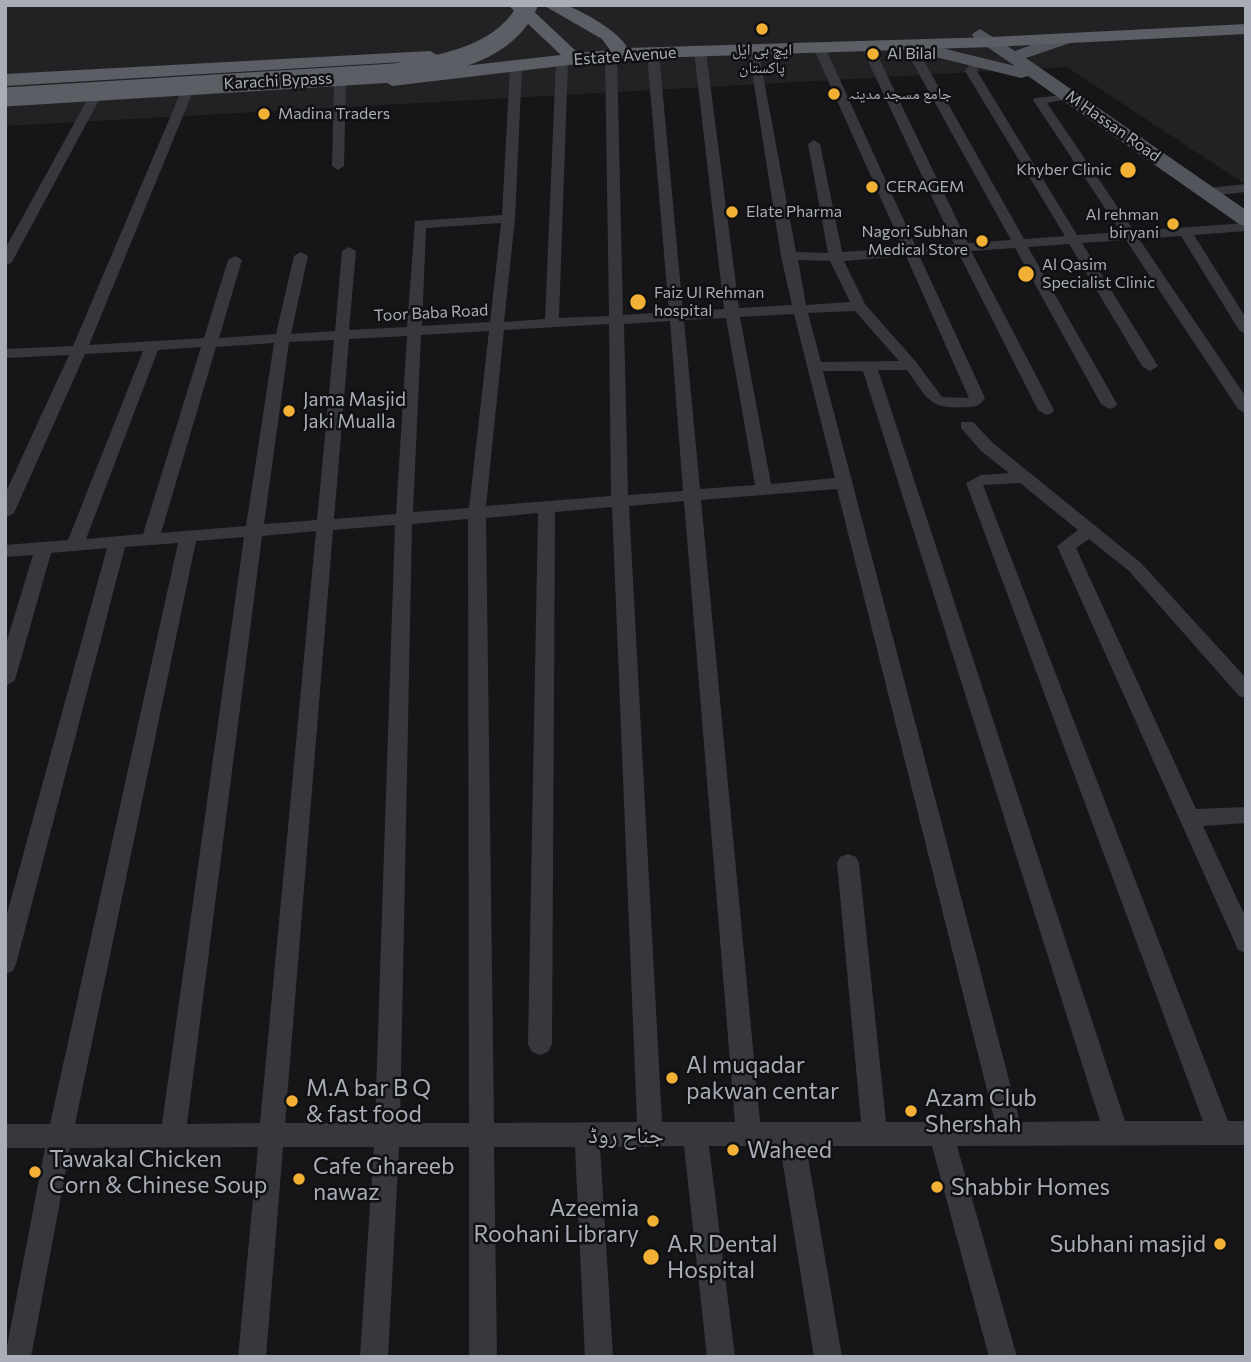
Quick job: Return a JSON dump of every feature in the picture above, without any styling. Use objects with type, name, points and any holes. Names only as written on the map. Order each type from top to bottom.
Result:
[{"type":"highway","name":"Karachi Bypass","points":[[5,90],[325,71],[415,61],[469,41],[486,31],[504,15],[506,5]]},
{"type":"highway","points":[[516,5],[567,57]]},
{"type":"highway","name":"Karachi Bypass","points":[[5,97],[376,76],[420,69],[464,56],[506,36],[523,20],[527,5]]},
{"type":"highway","points":[[551,5],[612,38],[617,52]]},
{"type":"highway","name":"Estate Avenue","points":[[617,52],[909,45],[1246,20]]},
{"type":"highway","points":[[594,28],[681,45]]},
{"type":"highway","name":"Estate Avenue","points":[[5,80],[480,62],[567,57],[681,45],[1064,38],[1246,29]]},
{"type":"highway","name":"Estate Avenue","points":[[5,105],[340,84],[480,62],[516,66],[567,57]]},
{"type":"main road","name":"M Hassan Road","points":[[986,38],[1246,220]]},
{"type":"main road","points":[[1015,58],[1028,50],[1064,38]]},
{"type":"main road","points":[[909,45],[978,60],[1061,91]]},
{"type":"street","points":[[909,45],[1109,404]]},
{"type":"street","points":[[867,46],[963,248],[1046,410]]},
{"type":"street","points":[[814,144],[836,257],[859,306],[911,365],[936,400],[947,404],[975,402],[976,398],[820,47]]},
{"type":"street","points":[[752,48],[800,310],[1010,1133]]},
{"type":"street","points":[[700,51],[732,313],[764,489]]},
{"type":"street","points":[[617,52],[620,501],[650,1135]]},
{"type":"street","points":[[653,52],[749,1134]]},
{"type":"street","points":[[552,323],[567,57]]},
{"type":"street","points":[[978,60],[971,71],[1150,366]]},
{"type":"street","points":[[483,1357],[477,513],[508,219],[516,66]]},
{"type":"street","points":[[338,166],[340,84]]},
{"type":"street","points":[[1061,91],[1039,100],[1246,409]]},
{"type":"street","points":[[5,513],[79,350],[186,94]]},
{"type":"street","points":[[5,262],[10,244],[93,100]]},
{"type":"street","points":[[1208,192],[1246,188]]},
{"type":"street","points":[[374,1357],[387,1135],[404,519],[420,224],[508,219]]},
{"type":"street","points":[[788,256],[836,257],[1246,227]]},
{"type":"street","points":[[1185,231],[1246,330]]},
{"type":"street","points":[[252,1357],[349,251]]},
{"type":"street","points":[[173,1136],[254,531],[282,339],[301,256]]},
{"type":"street","points":[[150,539],[235,260]]},
{"type":"street","name":"Toor Baba Road","points":[[9,354],[859,306]]},
{"type":"street","points":[[74,545],[152,346]]},
{"type":"street","points":[[5,369],[9,354]]},
{"type":"street","points":[[815,367],[911,365]]},
{"type":"street","points":[[869,366],[1117,1133]]},
{"type":"street","points":[[967,425],[987,447],[1135,567],[1246,691]]},
{"type":"street","points":[[1024,477],[976,480],[974,483],[1220,1133]]},
{"type":"street","points":[[5,551],[844,483]]},
{"type":"street","points":[[540,1044],[547,507]]},
{"type":"street","points":[[1089,530],[1066,547],[1246,943]]},
{"type":"street","points":[[17,1357],[60,1136],[188,536]]},
{"type":"street","points":[[5,964],[118,542]]},
{"type":"street","points":[[5,680],[44,548]]},
{"type":"street","points":[[1190,818],[1246,816]]},
{"type":"street","points":[[848,863],[875,1134]]},
{"type":"street","name":"جناح روڈ","points":[[5,1136],[1246,1133]]},
{"type":"street","points":[[792,1134],[828,1357]]},
{"type":"street","points":[[941,1134],[1003,1357]]},
{"type":"street","points":[[587,1135],[599,1357]]},
{"type":"street","points":[[695,1135],[721,1357]]},
{"type":"shaded area","points":[[5,5],[1246,5],[1246,185],[1067,67],[5,126]]},
{"type":"place","name":"ایچ بی ایل پاکستان","points":[[762,29]]},
{"type":"place","name":"Al Bilal","points":[[873,54]]},
{"type":"place","name":"جامع مسجد مدینہ","points":[[834,94]]},
{"type":"place","name":"Madina Traders","points":[[264,114]]},
{"type":"place","name":"Khyber Clinic","points":[[1128,170]]},
{"type":"place","name":"CERAGEM","points":[[872,187]]},
{"type":"place","name":"Elate Pharma","points":[[732,212]]},
{"type":"place","name":"Al rehman biryani","points":[[1173,224]]},
{"type":"place","name":"Nagori Subhan Medical Store","points":[[982,241]]},
{"type":"place","name":"Al Qasim Specialist Clinic","points":[[1026,274]]},
{"type":"place","name":"Faiz Ul Rehman hospital","points":[[638,302]]},
{"type":"place","name":"Jama Masjid Jaki Mualla","points":[[289,411]]},
{"type":"place","name":"Al muqadar pakwan centar","points":[[672,1078]]},
{"type":"place","name":"M.A bar B Q & fast food","points":[[292,1101]]},
{"type":"place","name":"Azam Club Shershah","points":[[911,1111]]},
{"type":"place","name":"Waheed","points":[[733,1150]]},
{"type":"place","name":"Tawakal Chicken Corn & Chinese Soup","points":[[35,1172]]},
{"type":"place","name":"Cafe Ghareeb nawaz","points":[[299,1179]]},
{"type":"place","name":"Shabbir Homes","points":[[937,1187]]},
{"type":"place","name":"Azeemia Roohani Library","points":[[653,1221]]},
{"type":"place","name":"Subhani masjid","points":[[1220,1244]]},
{"type":"place","name":"A.R Dental Hospital","points":[[651,1257]]}]
